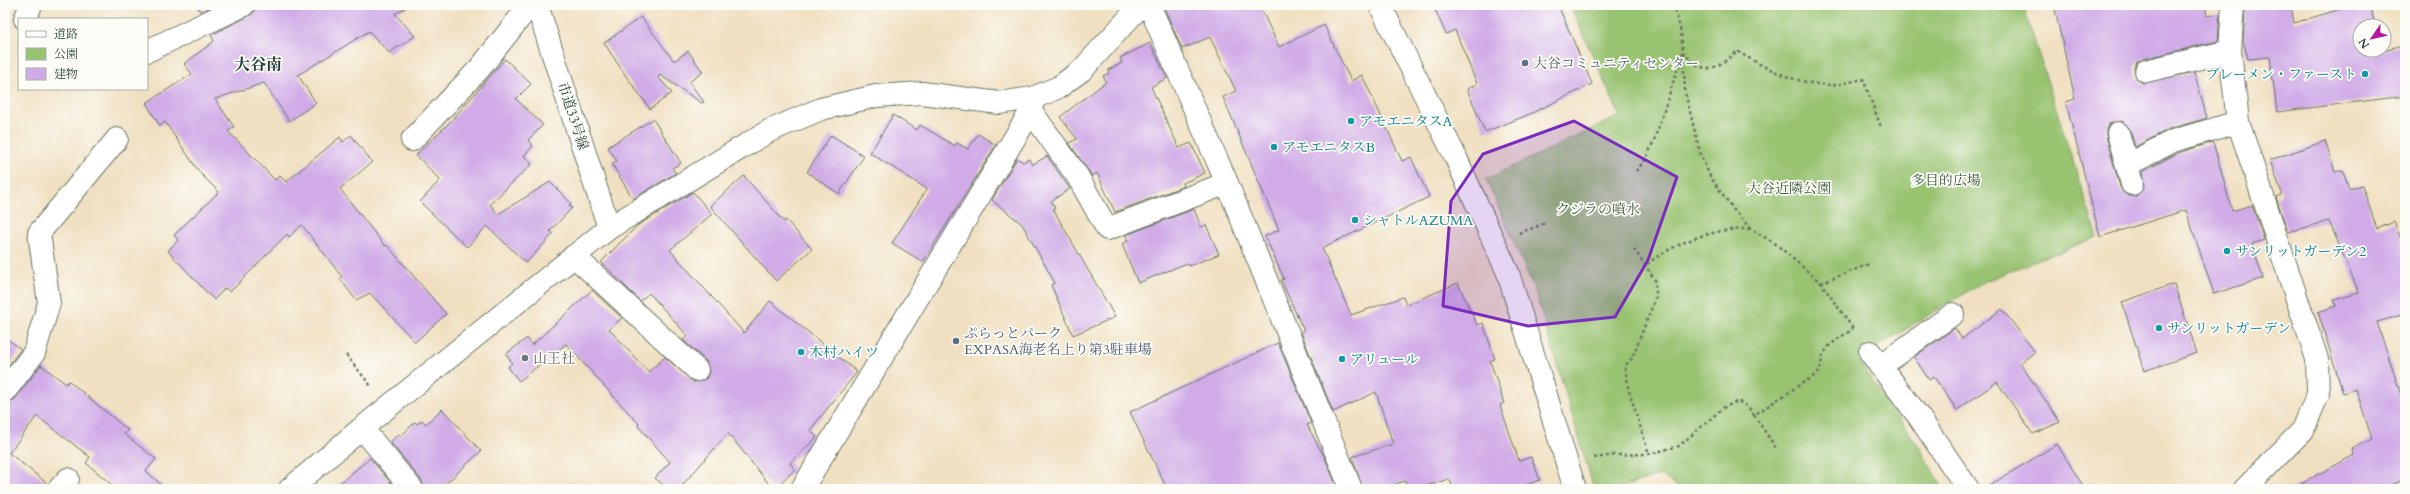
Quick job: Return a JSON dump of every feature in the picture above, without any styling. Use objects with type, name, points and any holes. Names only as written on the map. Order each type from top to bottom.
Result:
[{"type":"street","points":[[25,18],[30,5]]},
{"type":"street","points":[[148,51],[244,5]]},
{"type":"street","points":[[412,140],[480,68],[530,5]]},
{"type":"street","name":"市道33号線","points":[[537,5],[609,228]]},
{"type":"street","points":[[802,489],[1032,104],[1082,70],[1141,5]]},
{"type":"street","points":[[1149,5],[1226,183],[1351,489]]},
{"type":"street","points":[[1380,5],[1456,158],[1508,273],[1568,461],[1575,489]]},
{"type":"street","points":[[2233,5],[2230,51],[2238,122],[2317,359],[2318,394],[2303,430],[2245,489]]},
{"type":"street","points":[[2146,71],[2230,51]]},
{"type":"street","points":[[290,489],[362,428],[609,228],[769,131],[821,109],[876,96],[922,93],[999,103],[1032,104]]},
{"type":"street","points":[[1032,104],[1078,177],[1107,229],[1226,183]]},
{"type":"street","points":[[2118,134],[2130,175],[2173,141],[2238,122]]},
{"type":"street","points":[[5,391],[34,353],[49,303],[40,233],[117,139]]},
{"type":"street","points":[[574,256],[697,370]]},
{"type":"street","points":[[1953,314],[1875,359],[1919,417],[1968,489]]},
{"type":"street","points":[[362,428],[412,489]]},
{"type":"path","points":[[1674,5],[1681,32],[1685,92],[1701,156],[1711,178],[1734,210],[1751,229],[1776,244],[1821,284],[1875,359]]},
{"type":"path","points":[[1683,52],[1694,66],[1707,69],[1722,65],[1737,52],[1774,73],[1807,81],[1832,85],[1863,79],[1881,127]]},
{"type":"path","points":[[1636,171],[1646,159],[1655,138],[1683,52]]},
{"type":"path","points":[[1646,264],[1675,246],[1733,229],[1751,229]]},
{"type":"path","points":[[1634,249],[1646,264],[1655,280],[1656,297],[1632,358],[1625,366],[1629,391],[1648,454]]},
{"type":"path","points":[[1821,284],[1869,264]]},
{"type":"path","points":[[1754,415],[1820,372],[1821,358],[1827,347],[1853,329]]},
{"type":"path","points":[[346,355],[388,407]]},
{"type":"path","points":[[1568,461],[1615,455],[1648,454],[1679,446],[1723,408],[1738,401],[1748,407],[1776,448]]},
{"type":"highlighted area","points":[[1574,121],[1677,177],[1648,260],[1615,317],[1528,326],[1443,306],[1451,201],[1483,154]]},
{"type":"green space","name":"大谷近隣公園","points":[[1570,5],[2023,5],[2097,237],[1983,282],[1857,359],[1919,447],[1943,489],[1681,489],[1661,475],[1616,489],[1594,489],[1534,288],[1486,179],[1620,116]]},
{"type":"building","points":[[197,5],[215,5],[200,12]]},
{"type":"building","points":[[256,5],[410,5],[395,14],[415,36],[389,53],[369,31],[298,75],[316,103],[289,121],[264,83],[215,99],[234,127],[228,131],[275,180],[280,176],[286,182],[340,137],[343,142],[351,135],[372,162],[340,189],[385,246],[387,245],[446,314],[415,342],[370,293],[356,300],[340,279],[342,277],[302,225],[289,237],[287,234],[230,292],[225,288],[214,300],[168,251],[178,240],[174,235],[219,192],[200,173],[165,122],[160,126],[146,103],[192,74],[184,64],[214,41],[211,35],[249,16],[254,12]]},
{"type":"building","points":[[1163,5],[1259,5],[1279,47],[1324,25],[1351,81],[1362,75],[1402,161],[1411,157],[1429,197],[1322,248],[1351,315],[1403,297],[1406,305],[1458,283],[1477,325],[1483,323],[1495,359],[1490,361],[1504,403],[1500,405],[1519,461],[1531,457],[1540,480],[1515,489],[1454,489],[1449,479],[1417,489],[1407,489],[1405,481],[1380,489],[1363,489],[1352,457],[1393,444],[1376,392],[1333,412],[1301,332],[1304,331],[1281,280],[1284,279],[1265,236],[1279,230],[1223,97],[1236,91],[1210,37],[1182,49]]},
{"type":"building","name":"大谷コミュニティセンター","points":[[1433,5],[1558,5],[1592,84],[1530,114],[1485,132],[1467,89],[1477,84],[1455,30],[1446,34]]},
{"type":"building","points":[[2054,5],[2205,5],[2207,16],[2220,14],[2218,41],[2143,59],[2137,62],[2134,68],[2137,79],[2143,83],[2194,72],[2207,118],[2169,129],[2135,147],[2130,129],[2122,121],[2109,124],[2106,129],[2106,136],[2120,187],[2124,193],[2129,196],[2136,196],[2144,188],[2142,172],[2178,153],[2213,142],[2232,211],[2252,205],[2264,240],[2252,244],[2263,278],[2214,294],[2186,210],[2100,237],[2066,102],[2075,99]]},
{"type":"building","points":[[2254,5],[2291,5],[2294,23],[2354,5],[2369,5],[2373,18],[2352,18],[2352,58],[2392,58],[2392,48],[2405,44],[2405,96],[2277,112],[2270,57],[2248,59],[2243,40],[2245,10],[2254,9]]},
{"type":"building","points":[[641,17],[674,61],[688,51],[703,72],[689,82],[704,102],[702,103],[660,75],[658,77],[672,93],[650,109],[604,43]]},
{"type":"building","points":[[1150,43],[1167,78],[1151,87],[1179,148],[1191,143],[1205,173],[1183,183],[1184,186],[1115,212],[1097,173],[1092,176],[1069,143],[1077,139],[1060,117],[1106,82],[1103,76],[1109,73],[1108,70],[1122,63],[1120,58]]},
{"type":"building","points":[[505,59],[531,84],[516,99],[543,125],[528,140],[533,146],[524,156],[532,164],[490,204],[498,214],[550,182],[571,203],[569,205],[572,208],[550,231],[553,234],[526,263],[487,226],[467,247],[420,202],[440,180],[416,155],[451,121]]},
{"type":"building","points":[[893,115],[917,130],[920,125],[955,146],[957,143],[968,149],[978,134],[996,145],[923,262],[892,243],[927,189],[870,153]]},
{"type":"building","points":[[653,119],[681,163],[672,168],[676,173],[633,199],[612,164],[617,161],[608,147]]},
{"type":"building","points":[[831,135],[864,156],[839,194],[807,172]]},
{"type":"building","points":[[2325,141],[2335,172],[2343,170],[2349,189],[2362,185],[2377,229],[2394,222],[2405,249],[2405,314],[2377,322],[2405,407],[2405,479],[2384,489],[2292,489],[2354,455],[2352,449],[2372,439],[2356,389],[2343,393],[2318,312],[2336,306],[2334,300],[2359,293],[2329,221],[2288,232],[2276,197],[2281,195],[2281,191],[2270,160]]},
{"type":"building","points":[[1047,156],[1070,189],[1051,201],[1055,208],[1053,209],[1115,317],[1073,335],[1051,285],[1055,283],[1022,224],[992,200],[1017,158],[1023,162],[1029,159],[1032,165]]},
{"type":"building","points":[[744,176],[784,222],[786,220],[812,249],[776,281],[710,206]]},
{"type":"building","points":[[693,192],[712,214],[670,250],[744,333],[770,301],[857,372],[810,430],[817,437],[790,463],[795,470],[773,489],[728,433],[679,489],[668,489],[655,478],[670,462],[638,426],[639,424],[566,344],[519,381],[508,367],[512,363],[506,354],[527,338],[532,345],[592,290],[622,318],[609,329],[648,372],[665,357],[694,382],[706,379],[709,372],[706,361],[683,340],[688,336],[649,293],[640,301],[601,262],[638,225]]},
{"type":"building","points":[[1194,209],[1201,227],[1206,225],[1219,254],[1189,266],[1187,263],[1138,283],[1122,244],[1128,241],[1126,235]]},
{"type":"building","name":"サンリットガーデン","points":[[2174,284],[2197,353],[2144,371],[2122,302]]},
{"type":"building","points":[[2002,309],[2035,352],[2020,363],[2060,422],[2033,434],[1997,382],[1957,410],[1934,377],[1929,380],[1914,357],[1955,328],[1962,339]]},
{"type":"building","points":[[5,337],[21,349],[5,370]]},
{"type":"building","points":[[1278,343],[1311,423],[1307,425],[1325,458],[1338,489],[1167,489],[1130,412]]},
{"type":"building","points":[[41,365],[66,384],[69,381],[128,430],[124,434],[156,459],[146,471],[166,489],[117,489],[86,463],[90,457],[37,416],[9,453],[48,484],[47,489],[5,489],[5,403],[15,399]]},
{"type":"building","points":[[442,409],[481,451],[440,489],[424,489],[422,481],[390,442],[399,434],[401,436],[415,422],[417,424],[422,420],[426,424]]},
{"type":"building","points":[[2057,444],[2085,489],[1984,489]]},
{"type":"building","points":[[370,458],[396,489],[333,489]]},
{"type":"place","name":"大谷コミュニティセンター","points":[[1525,63]]},
{"type":"place","name":"ブレーメン・ファースト","points":[[2365,74]]},
{"type":"place","name":"アモエニタスA","points":[[1351,121]]},
{"type":"place","name":"アモエニタスB","points":[[1274,147]]},
{"type":"place","name":"シャトルAZUMA","points":[[1355,220]]},
{"type":"place","name":"サンリットガーデン2","points":[[2227,251]]},
{"type":"place","name":"サンリットガーデン","points":[[2159,328]]},
{"type":"place","name":"ぷらっとパーク EXPASA海老名上り第3駐車場","points":[[956,341]]},
{"type":"place","name":"木村ハイツ","points":[[801,352]]},
{"type":"place","name":"山王社","points":[[525,358]]},
{"type":"place","name":"アリュール","points":[[1342,359]]},
{"type":"district","name":"大谷南","points":[[258,65]]},
{"type":"park label","name":"多目的広場","points":[[1946,180]]},
{"type":"park label","name":"クジラの噴水","points":[[1598,209]]}]
